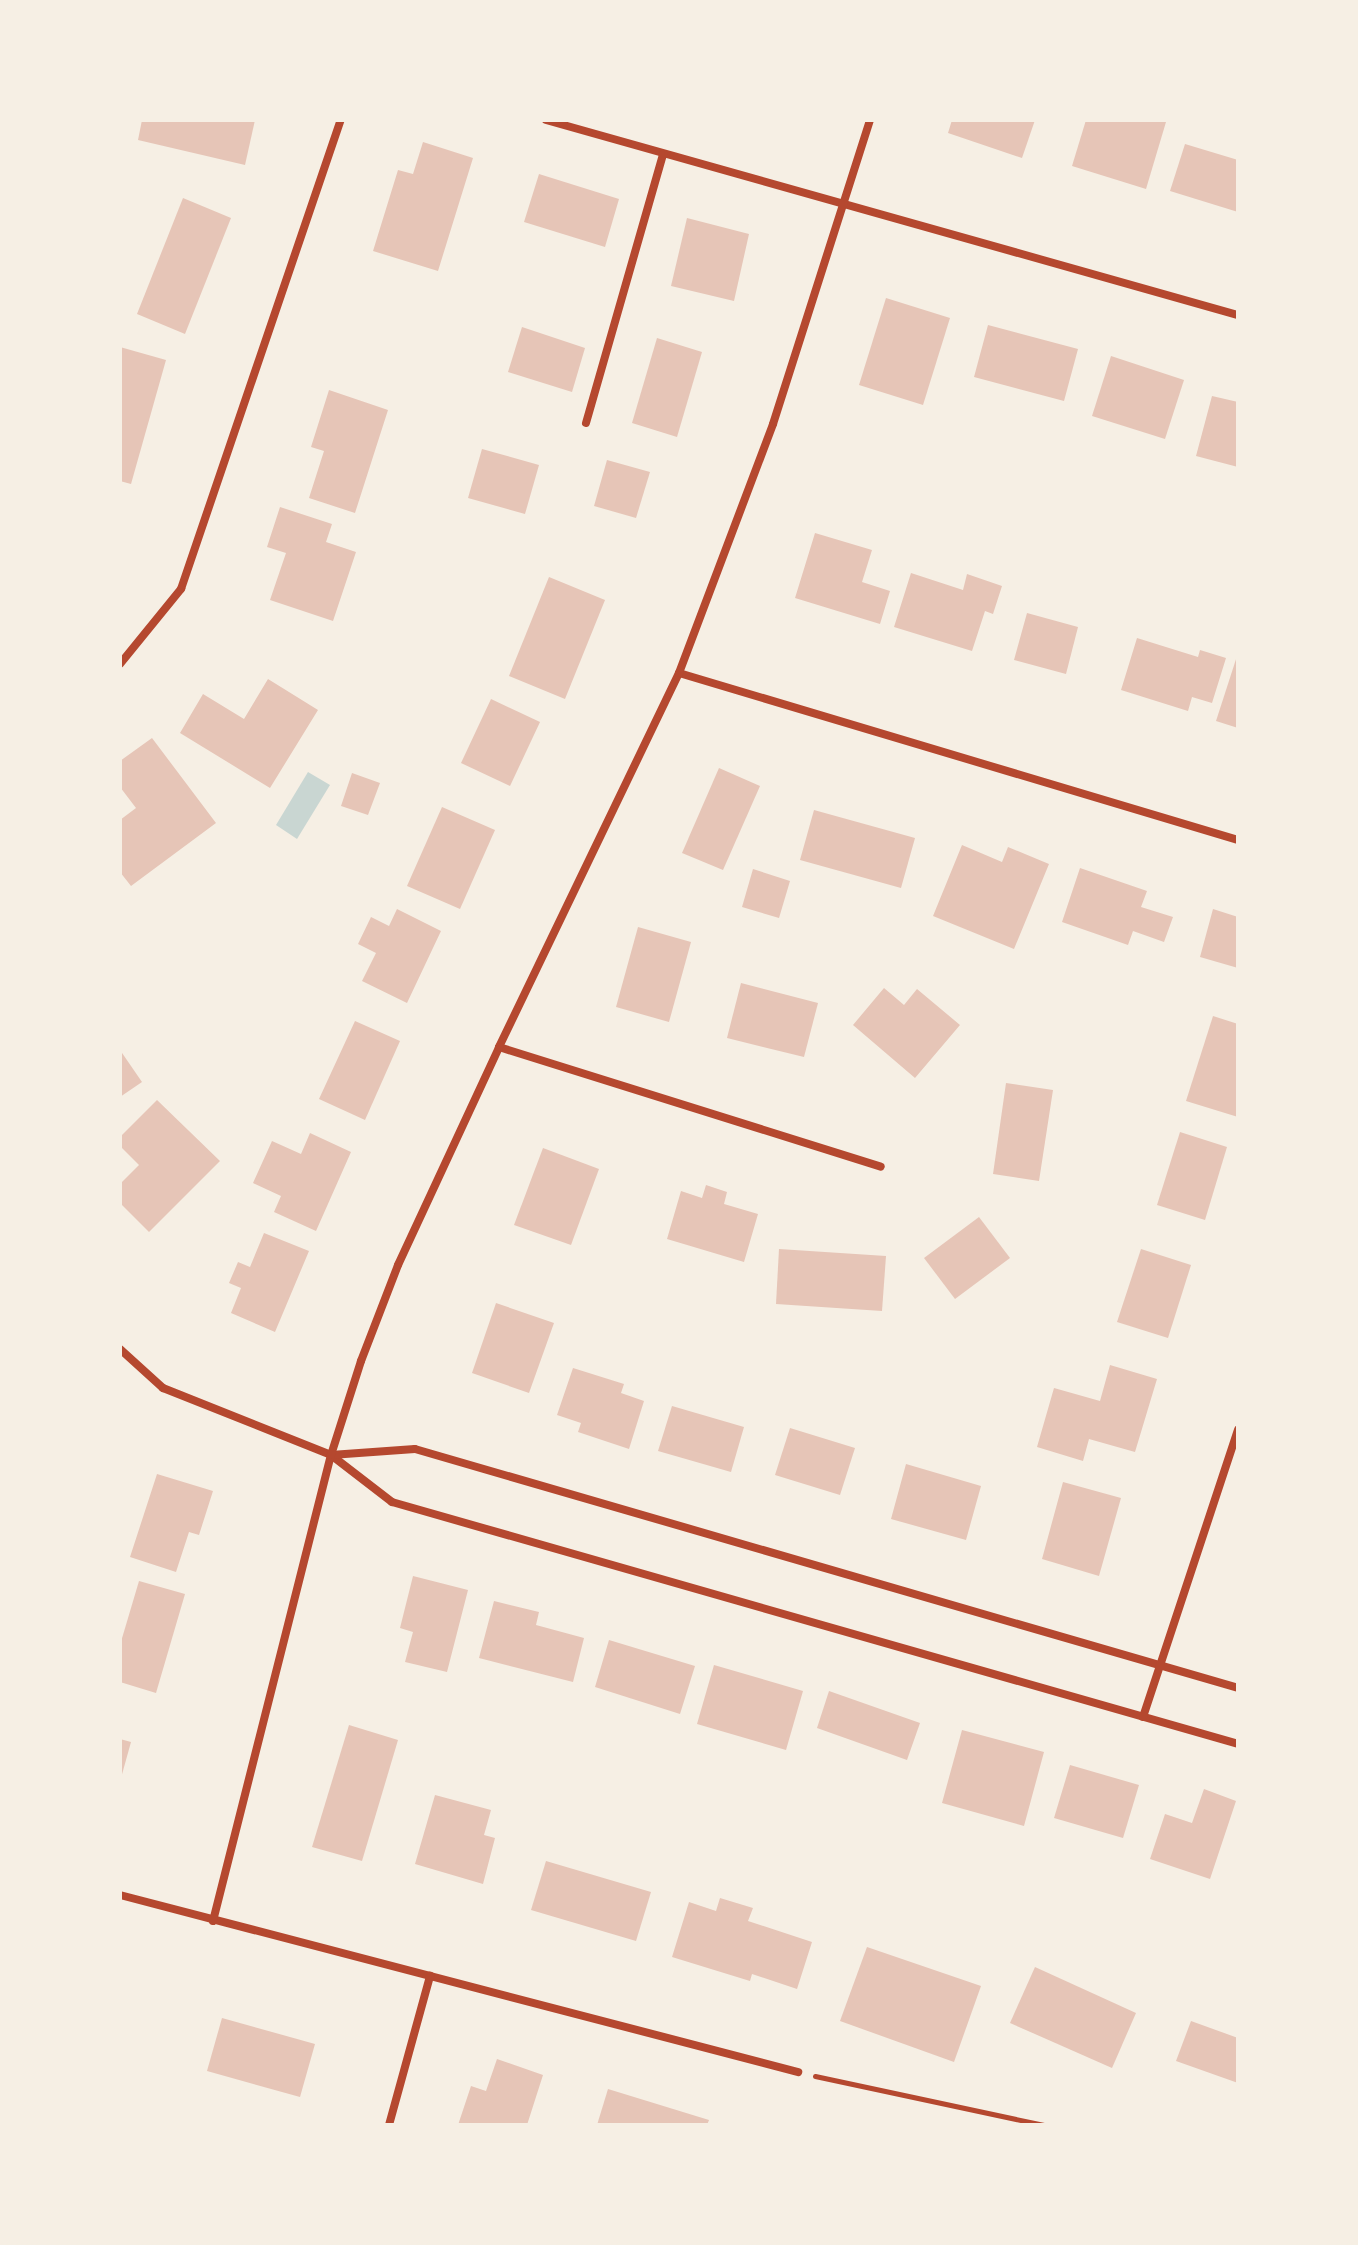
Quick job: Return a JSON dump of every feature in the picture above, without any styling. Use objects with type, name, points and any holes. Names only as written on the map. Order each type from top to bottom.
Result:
[{"type":"street","points":[[120,664],[181,589],[341,120]]},
{"type":"street","points":[[546,120],[1238,315]]},
{"type":"street","points":[[213,1921],[331,1455],[398,1265],[679,673],[773,424],[870,120]]},
{"type":"street","points":[[586,423],[663,154]]},
{"type":"street","points":[[679,673],[1238,840]]},
{"type":"street","points":[[499,1047],[881,1167]]},
{"type":"street","points":[[120,1349],[163,1388],[331,1455],[392,1502],[1238,1744]]},
{"type":"street","points":[[1143,1717],[1238,1429]]},
{"type":"street","points":[[331,1455],[415,1449],[1238,1688]]},
{"type":"street","points":[[120,1895],[798,2072]]},
{"type":"street","points":[[389,2125],[430,1976]]},
{"type":"path","points":[[798,2072],[1044,2125]]},
{"type":"shaded area","points":[[308,772],[330,785],[297,839],[276,825]]},
{"type":"building","points":[[142,120],[255,120],[245,165],[138,140]]},
{"type":"building","points":[[952,120],[1035,120],[1022,158],[948,133]]},
{"type":"building","points":[[1086,120],[1166,122],[1146,189],[1072,166]]},
{"type":"building","points":[[423,142],[473,158],[438,271],[373,251],[398,170],[413,174]]},
{"type":"building","points":[[1185,144],[1238,160],[1238,212],[1170,191]]},
{"type":"building","points":[[539,174],[619,199],[605,247],[524,222]]},
{"type":"building","points":[[183,198],[231,218],[185,334],[137,314]]},
{"type":"building","points":[[687,218],[749,234],[734,301],[671,286]]},
{"type":"building","points":[[886,298],[950,318],[923,405],[859,385]]},
{"type":"building","points":[[988,325],[1078,349],[1064,401],[974,377]]},
{"type":"building","points":[[522,327],[585,348],[572,392],[508,372]]},
{"type":"building","points":[[657,338],[702,352],[677,437],[632,423]]},
{"type":"building","points":[[120,347],[166,360],[131,484],[120,481]]},
{"type":"building","points":[[1111,356],[1184,380],[1165,439],[1092,416]]},
{"type":"building","points":[[329,390],[388,410],[355,513],[309,498],[324,451],[311,447]]},
{"type":"building","points":[[1212,396],[1238,402],[1238,467],[1196,456]]},
{"type":"building","points":[[482,449],[539,465],[525,514],[468,498]]},
{"type":"building","points":[[607,460],[650,472],[636,518],[594,506]]},
{"type":"building","points":[[280,507],[332,524],[326,542],[356,552],[333,621],[270,600],[286,553],[267,547]]},
{"type":"building","points":[[815,533],[872,550],[862,582],[890,591],[880,624],[795,598]]},
{"type":"building","points":[[911,573],[963,590],[967,574],[1002,586],[993,614],[985,611],[972,651],[894,627]]},
{"type":"building","points":[[549,577],[605,600],[565,699],[509,676]]},
{"type":"building","points":[[1027,613],[1078,627],[1066,674],[1014,660]]},
{"type":"building","points":[[1137,638],[1198,657],[1200,650],[1226,658],[1212,703],[1192,697],[1188,711],[1121,690]]},
{"type":"building","points":[[1238,653],[1238,728],[1216,721]]},
{"type":"building","points":[[268,679],[318,710],[270,788],[180,733],[203,694],[244,719]]},
{"type":"building","points":[[491,699],[540,722],[510,786],[461,763]]},
{"type":"building","points":[[152,738],[216,823],[131,886],[120,872],[120,820],[136,808],[120,787],[120,761]]},
{"type":"building","points":[[719,768],[760,786],[723,870],[682,853]]},
{"type":"building","points":[[352,773],[380,783],[368,815],[341,806]]},
{"type":"building","points":[[442,807],[495,830],[460,909],[407,886]]},
{"type":"building","points":[[814,810],[915,838],[901,888],[800,860]]},
{"type":"building","points":[[962,845],[1002,862],[1008,847],[1049,864],[1014,949],[933,916]]},
{"type":"building","points":[[1080,868],[1147,891],[1141,907],[1173,917],[1164,942],[1133,931],[1128,945],[1062,922]]},
{"type":"building","points":[[753,869],[790,881],[779,918],[742,907]]},
{"type":"building","points":[[397,909],[441,931],[407,1003],[362,981],[376,953],[358,944],[371,917],[389,926]]},
{"type":"building","points":[[1213,909],[1238,917],[1238,968],[1200,957]]},
{"type":"building","points":[[638,927],[691,942],[669,1022],[616,1007]]},
{"type":"building","points":[[741,983],[818,1003],[804,1057],[727,1038]]},
{"type":"building","points":[[884,988],[904,1005],[917,989],[960,1025],[915,1078],[853,1025]]},
{"type":"building","points":[[1213,1016],[1238,1024],[1238,1117],[1186,1101]]},
{"type":"building","points":[[355,1021],[400,1041],[365,1120],[319,1099]]},
{"type":"building","points":[[120,1050],[142,1082],[120,1097]]},
{"type":"building","points":[[1006,1083],[1053,1090],[1039,1181],[993,1174]]},
{"type":"building","points":[[157,1100],[220,1161],[149,1232],[120,1203],[120,1184],[139,1165],[120,1146],[120,1137]]},
{"type":"building","points":[[1180,1132],[1227,1147],[1205,1220],[1157,1205]]},
{"type":"building","points":[[310,1133],[351,1152],[316,1231],[274,1212],[281,1196],[253,1183],[272,1141],[301,1154]]},
{"type":"building","points":[[543,1148],[599,1169],[571,1245],[514,1225]]},
{"type":"building","points":[[706,1185],[727,1192],[724,1204],[758,1214],[744,1262],[667,1239],[681,1191],[702,1198]]},
{"type":"building","points":[[979,1217],[1010,1258],[955,1299],[924,1258]]},
{"type":"building","points":[[264,1233],[309,1251],[275,1332],[231,1313],[241,1288],[229,1283],[238,1262],[250,1267]]},
{"type":"building","points":[[779,1249],[886,1256],[882,1311],[776,1304]]},
{"type":"building","points":[[1141,1249],[1191,1265],[1168,1338],[1117,1322]]},
{"type":"building","points":[[496,1303],[554,1323],[529,1393],[472,1373]]},
{"type":"building","points":[[1110,1365],[1157,1379],[1135,1452],[1089,1439],[1083,1461],[1037,1447],[1054,1388],[1100,1401]]},
{"type":"building","points":[[573,1368],[624,1384],[621,1393],[644,1401],[629,1449],[578,1432],[581,1423],[557,1415]]},
{"type":"building","points":[[672,1406],[744,1427],[731,1472],[658,1451]]},
{"type":"building","points":[[790,1428],[855,1448],[840,1495],[775,1475]]},
{"type":"building","points":[[906,1464],[981,1486],[966,1540],[891,1519]]},
{"type":"building","points":[[157,1474],[213,1491],[199,1535],[189,1532],[176,1572],[130,1557]]},
{"type":"building","points":[[1063,1482],[1121,1498],[1099,1576],[1042,1559]]},
{"type":"building","points":[[413,1576],[468,1590],[447,1672],[405,1662],[413,1632],[400,1628]]},
{"type":"building","points":[[139,1581],[185,1594],[156,1693],[120,1682],[120,1645]]},
{"type":"building","points":[[494,1601],[539,1612],[536,1625],[584,1638],[573,1682],[479,1658]]},
{"type":"building","points":[[609,1640],[695,1666],[680,1714],[595,1687]]},
{"type":"building","points":[[714,1665],[803,1691],[786,1750],[697,1724]]},
{"type":"building","points":[[829,1691],[920,1723],[907,1760],[817,1728]]},
{"type":"building","points":[[349,1725],[398,1740],[362,1861],[312,1847]]},
{"type":"building","points":[[962,1730],[1044,1752],[1024,1826],[942,1803]]},
{"type":"building","points":[[120,1739],[131,1742],[121,1778],[120,1778]]},
{"type":"building","points":[[1070,1765],[1139,1785],[1123,1838],[1054,1818]]},
{"type":"building","points":[[1204,1789],[1236,1801],[1210,1879],[1150,1859],[1165,1814],[1192,1823]]},
{"type":"building","points":[[435,1795],[491,1810],[484,1835],[495,1838],[483,1884],[415,1864]]},
{"type":"building","points":[[546,1861],[651,1892],[636,1941],[531,1910]]},
{"type":"building","points":[[720,1898],[753,1908],[748,1921],[812,1942],[797,1989],[752,1974],[750,1981],[672,1957],[689,1902],[716,1911]]},
{"type":"building","points":[[867,1947],[981,1986],[954,2062],[840,2021]]},
{"type":"building","points":[[1035,1967],[1136,2013],[1112,2068],[1010,2023]]},
{"type":"building","points":[[222,2018],[315,2044],[300,2097],[207,2071]]},
{"type":"building","points":[[1191,2021],[1238,2038],[1238,2083],[1176,2061]]},
{"type":"building","points":[[497,2059],[543,2075],[527,2125],[458,2125],[471,2086],[486,2091]]},
{"type":"building","points":[[608,2089],[709,2120],[707,2125],[597,2125]]}]
